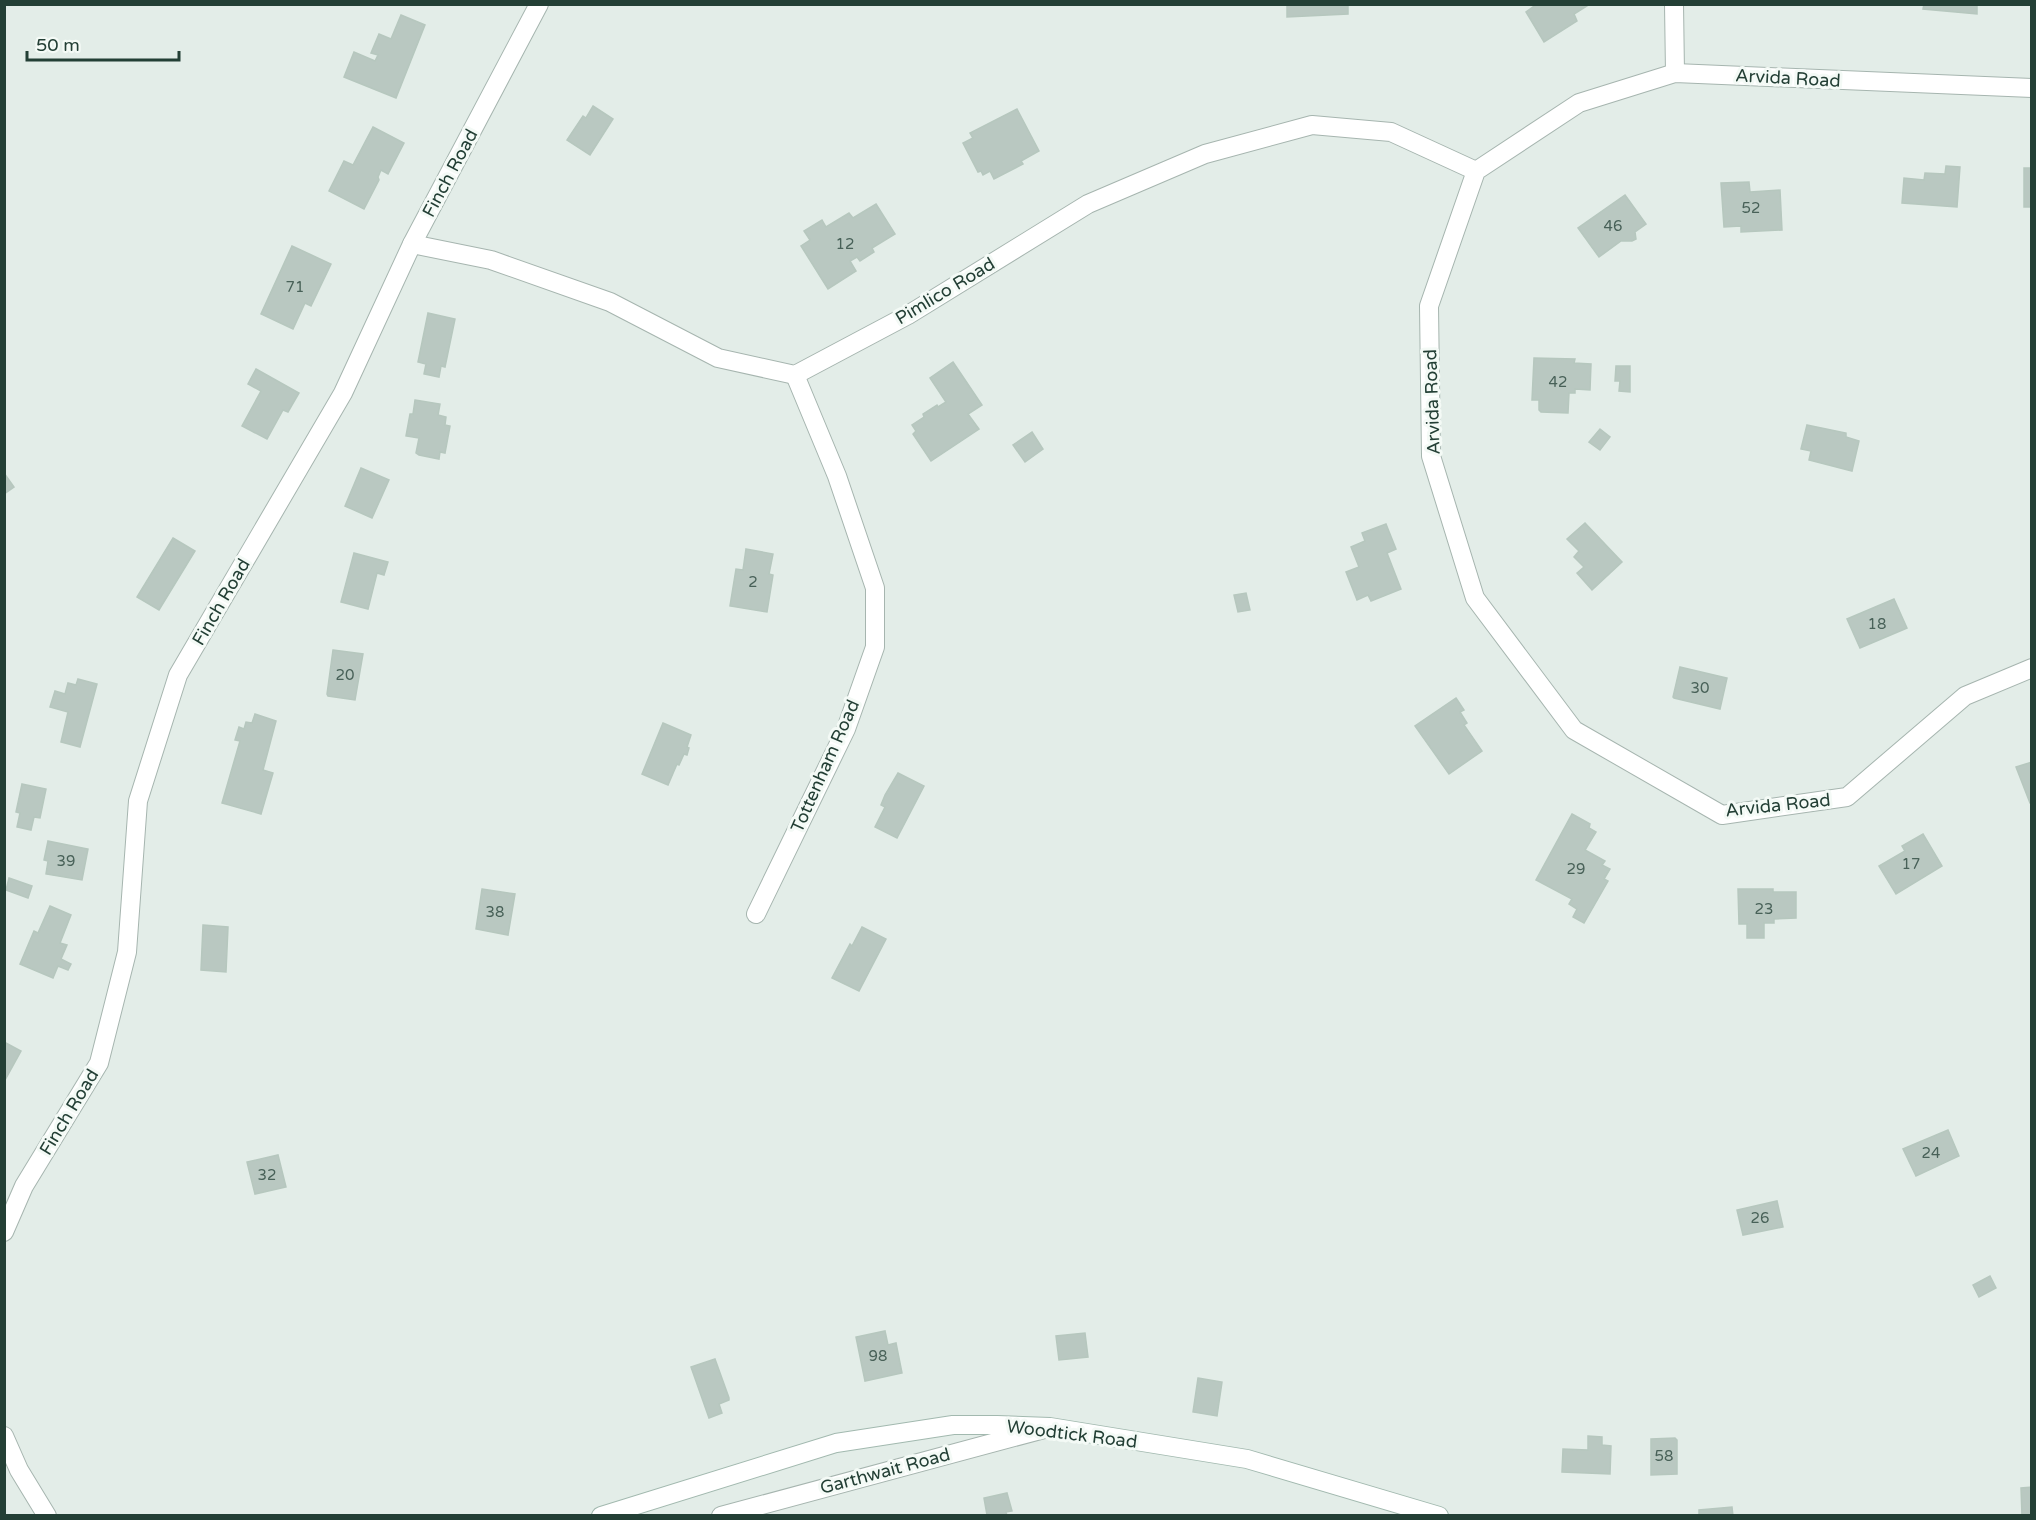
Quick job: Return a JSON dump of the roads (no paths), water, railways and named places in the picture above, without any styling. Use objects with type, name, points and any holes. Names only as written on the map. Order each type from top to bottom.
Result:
[{"type":"street","name":"Finch Road","points":[[4,1232],[24,1186],[99,1063],[127,952],[138,801],[178,675],[343,393],[412,244],[538,4]]},
{"type":"street","points":[[1674,4],[1675,73]]},
{"type":"street","name":"Arvida Road","points":[[2031,88],[1675,73],[1579,103],[1476,171],[1429,306],[1431,456],[1475,598],[1574,730],[1722,815],[1847,797],[1965,696],[2031,668]]},
{"type":"street","name":"Pimlico Road","points":[[795,375],[908,315],[1088,204],[1205,154],[1312,125],[1391,132],[1476,171]]},
{"type":"street","points":[[412,244],[491,260],[610,302],[718,358],[795,375]]},
{"type":"street","name":"Tottenham Road","points":[[756,914],[846,729],[875,647],[875,588],[837,476],[795,375]]},
{"type":"street","name":"Woodtick Road","points":[[601,1515],[836,1443],[953,1425],[1050,1427],[1247,1459],[1438,1515]]},
{"type":"street","name":"Garthwait Road","points":[[721,1515],[1050,1427]]},
{"type":"street","points":[[4,1436],[20,1470],[47,1515]]}]
